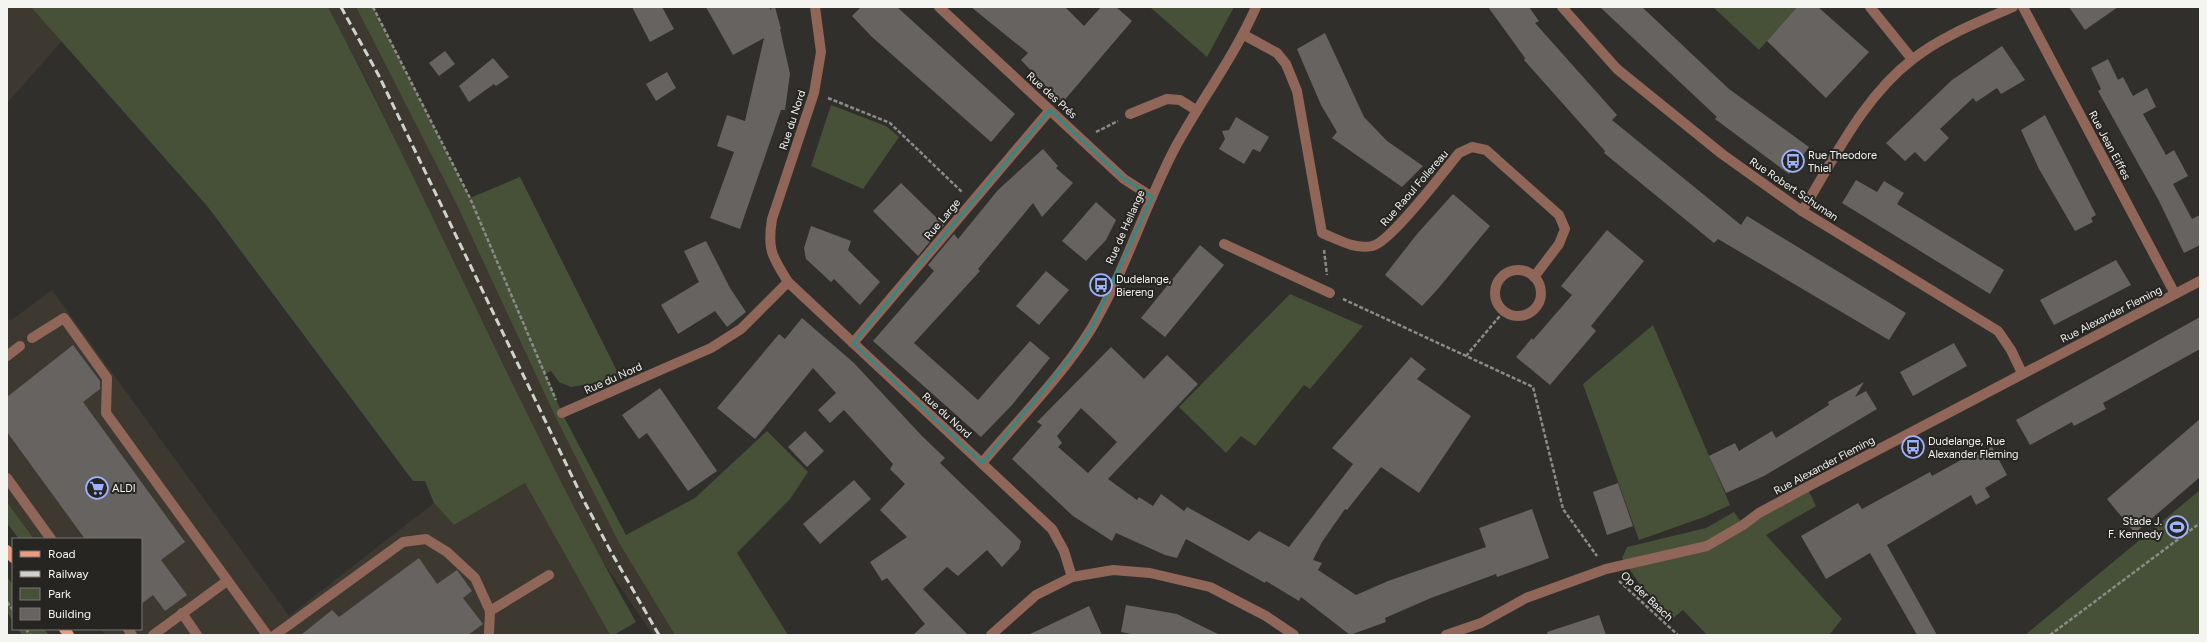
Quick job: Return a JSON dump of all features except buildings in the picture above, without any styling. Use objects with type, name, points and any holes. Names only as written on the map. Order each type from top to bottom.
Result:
[{"type":"street","name":"Rue du Nord","points":[[815,7],[821,52],[814,93],[772,220],[769,241],[775,262],[788,282],[923,410],[982,462],[1052,529],[1064,551],[1072,577]]},
{"type":"street","name":"Rue des Prés","points":[[939,7],[1124,178],[1152,197]]},
{"type":"street","name":"Rue de Hellange","points":[[982,462],[1070,358],[1091,329],[1110,292],[1152,197],[1196,110],[1244,35],[1256,7]]},
{"type":"street","name":"Rue Robert Schuman","points":[[1562,7],[1617,69],[1722,154],[1802,211],[1998,331],[2011,350],[2022,373]]},
{"type":"street","points":[[1870,7],[1912,59]]},
{"type":"street","points":[[1802,211],[1856,123],[1876,95],[1912,59],[1957,32],[2012,7]]},
{"type":"street","name":"Rue Jean Eiffes","points":[[2023,7],[2175,294]]},
{"type":"street","points":[[1244,35],[1277,53],[1286,64],[1298,91],[1322,233]]},
{"type":"street","points":[[1130,114],[1167,99],[1180,100],[1196,110]]},
{"type":"street","name":"Rue Large","points":[[853,343],[1050,110]]},
{"type":"street","name":"Rue Raoul Follereau","points":[[1322,233],[1354,246],[1373,246],[1390,234],[1459,153],[1472,147],[1486,150],[1559,215],[1565,229],[1559,244],[1534,277]]},
{"type":"street","points":[[1224,244],[1330,293]]},
{"type":"street","points":[[1514,271],[1521,271],[1534,277],[1538,283],[1540,298],[1532,311],[1518,316],[1504,311],[1496,299],[1495,292],[1501,278],[1514,271]]},
{"type":"street","name":"Rue Alexander Fleming","points":[[1446,635],[1481,623],[1526,598],[1606,569],[1707,546],[1777,503],[2022,373],[2200,281]]},
{"type":"street","name":"Rue du Nord","points":[[562,413],[711,348],[741,329],[788,282]]},
{"type":"street","points":[[32,338],[64,318],[107,378],[106,413],[267,635]]},
{"type":"street","points":[[7,356],[20,346]]},
{"type":"street","points":[[7,478],[50,538]]},
{"type":"street","points":[[275,635],[403,542],[426,538],[447,552],[475,578],[490,611],[488,634]]},
{"type":"street","points":[[991,635],[1036,595],[1072,577],[1113,570],[1150,573],[1210,587],[1266,616],[1294,635]]},
{"type":"street","points":[[490,611],[549,576]]},
{"type":"street","points":[[153,635],[227,580]]},
{"type":"street","points":[[182,613],[197,635]]},
{"type":"path","points":[[373,7],[470,198],[562,413]]},
{"type":"path","points":[[814,93],[890,123],[973,202]]},
{"type":"path","points":[[1083,139],[1130,114]]},
{"type":"path","points":[[1322,233],[1330,293],[1466,356],[1504,311]]},
{"type":"path","name":"Op der Baach","points":[[1466,356],[1533,388],[1563,509],[1606,569],[1678,635]]},
{"type":"path","points":[[2050,635],[2200,522]]},
{"type":"highlighted area","points":[[1050,110],[1124,179],[1152,197],[1091,329],[1070,358],[982,463],[853,343]]},
{"type":"shaded area","points":[[7,7],[31,7],[62,41],[7,103]]},
{"type":"shaded area","points":[[328,7],[356,7],[456,203],[555,416],[619,543],[675,635],[653,635],[599,556],[535,430],[366,79]]},
{"type":"shaded area","points":[[52,290],[289,616],[434,503],[454,525],[525,483],[610,635],[105,635],[102,630],[142,630],[142,538],[33,538],[7,502],[7,317],[10,321]]},
{"type":"green space","points":[[31,7],[328,7],[405,161],[555,470],[636,622],[614,635],[610,635],[525,483],[454,525],[434,503],[425,481],[413,481],[208,207]]},
{"type":"green space","points":[[356,7],[373,7],[470,198],[520,177],[621,379],[571,387],[559,382],[551,371],[545,374],[562,413],[626,535],[695,498],[767,431],[808,472],[790,499],[737,553],[788,635],[675,635],[619,543],[555,416],[456,203]]},
{"type":"green space","points":[[1150,7],[1234,7],[1207,57]]},
{"type":"green space","points":[[1713,7],[1797,7],[1759,50]]},
{"type":"green space","points":[[831,105],[886,126],[899,137],[863,189],[811,166]]},
{"type":"green space","points":[[1290,294],[1363,326],[1310,389],[1304,385],[1255,446],[1241,436],[1226,453],[1179,407]]},
{"type":"green space","points":[[1653,325],[1730,505],[1704,517],[1639,540],[1583,384]]},
{"type":"green space","points":[[1807,487],[1816,506],[1766,535],[1842,619],[1829,635],[1707,635],[1683,610],[1672,619],[1643,589],[1622,558],[1627,547],[1706,528],[1734,512],[1743,525]]},
{"type":"green space","name":"Stade J. F. Kennedy","points":[[2200,490],[2200,635],[2025,635]]},
{"type":"green space","points":[[7,502],[33,538],[18,538],[7,523]]},
{"type":"green space","points":[[7,577],[12,584],[12,620],[7,612]]},
{"type":"green space","points":[[19,630],[45,630],[49,635],[22,635]]},
{"type":"railway","points":[[341,7],[379,76],[583,499],[611,552],[659,635]]},
{"type":"place","name":"Rue Theodore Thiel","points":[[1793,161]]},
{"type":"place","name":"Dudelange, Biereng","points":[[1101,285]]},
{"type":"place","name":"Dudelange, Rue Alexander Fleming","points":[[1913,447]]},
{"type":"place","name":"ALDI","points":[[97,488]]},
{"type":"place","name":"Stade J. F. Kennedy","points":[[2177,527]]}]
